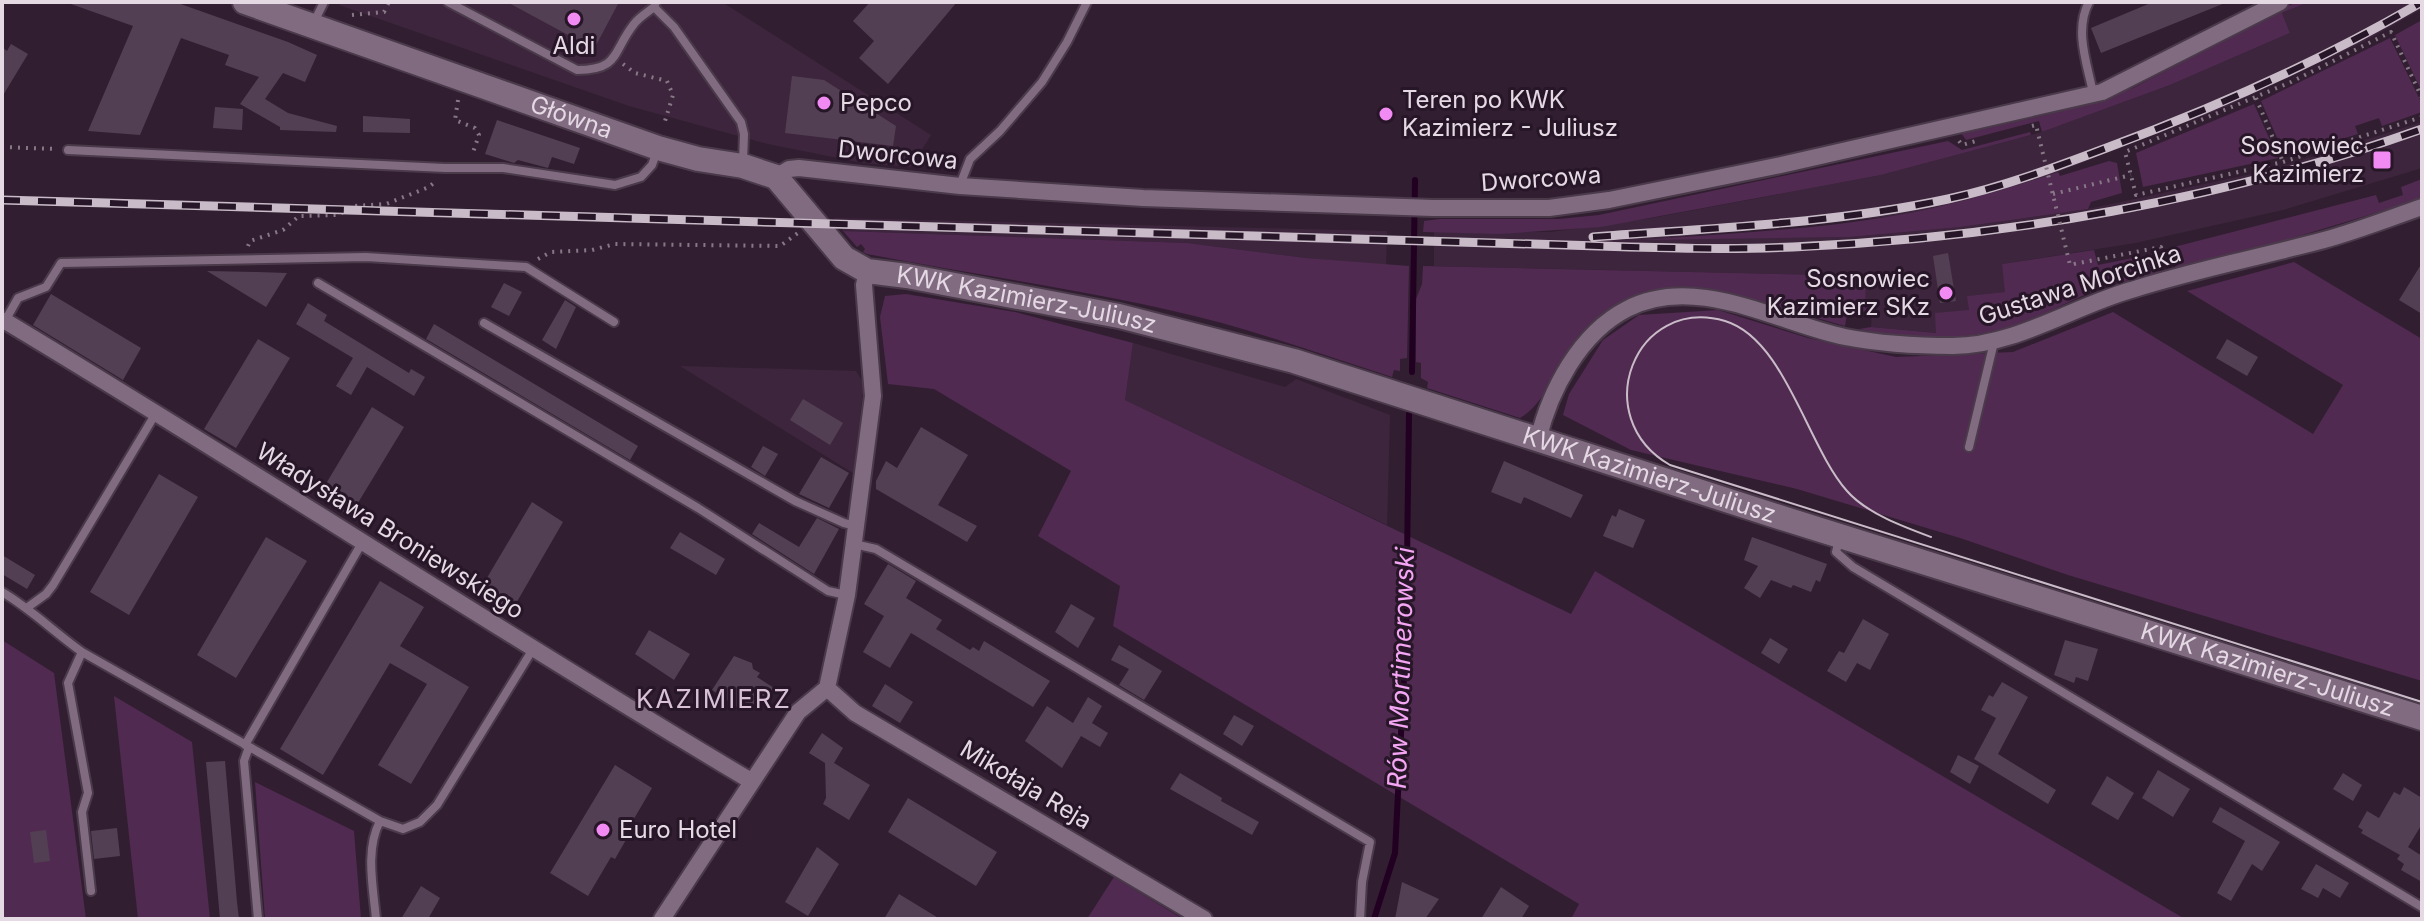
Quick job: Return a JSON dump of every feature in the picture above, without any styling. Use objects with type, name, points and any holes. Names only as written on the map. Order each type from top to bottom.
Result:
[{"type":"street","name":"Główna","points":[[245,2],[658,148],[698,159],[743,166],[776,177]]},
{"type":"street","name":"Dworcowa","points":[[776,177],[789,169],[799,168],[960,186],[1143,198],[1433,208],[1549,208],[1609,200],[1797,162],[2093,94],[2192,49],[2280,2]]},
{"type":"street","points":[[662,919],[798,712],[827,688],[847,595],[873,396],[864,285],[867,271],[844,258],[776,177]]},
{"type":"street","name":"Gustawa Morcinka","points":[[1538,440],[1549,405],[1576,352],[1627,309],[1654,300],[1687,297],[1724,301],[1841,336],[1893,345],[1957,346],[1994,342],[2129,290],[2328,239],[2422,207]]},
{"type":"street","name":"KWK Kazimierz-Juliusz","points":[[867,271],[1119,316],[1294,361],[2422,718]]},
{"type":"street","name":"Władysława Broniewskiego","points":[[3,323],[156,413],[533,649],[751,781]]},
{"type":"street","name":"Mikołaja Reja","points":[[827,688],[855,713],[1204,919]]},
{"type":"lane","points":[[313,25],[324,2]]},
{"type":"lane","points":[[448,2],[577,70],[597,70],[614,58],[635,23],[655,4],[741,122],[744,134],[743,166]]},
{"type":"lane","points":[[960,186],[970,159],[1000,131],[1042,82],[1087,2]]},
{"type":"lane","points":[[2089,2],[2080,17],[2093,94]]},
{"type":"lane","points":[[68,150],[503,168],[615,185],[641,177],[652,165],[658,148]]},
{"type":"lane","points":[[3,323],[18,298],[46,287],[61,263],[366,257],[526,267],[614,322]]},
{"type":"lane","points":[[318,283],[698,508],[828,591],[847,595]]},
{"type":"lane","points":[[484,323],[795,501],[856,526]]},
{"type":"lane","points":[[1969,447],[1994,342]]},
{"type":"lane","points":[[28,607],[53,585],[156,413]]},
{"type":"lane","points":[[1840,535],[1836,552],[1853,567],[2422,907]]},
{"type":"lane","points":[[258,919],[244,761],[247,746],[363,541]]},
{"type":"lane","points":[[854,544],[876,549],[1370,842],[1362,882],[1360,919]]},
{"type":"lane","points":[[2,592],[28,607],[49,629],[82,652],[380,821],[403,829],[420,822],[437,805],[533,649]]},
{"type":"lane","points":[[82,652],[68,683],[88,793],[82,812],[91,891]]},
{"type":"lane","points":[[376,919],[371,848],[372,836],[380,821]]},
{"type":"path","points":[[359,20],[344,15],[384,12],[389,2]]},
{"type":"path","points":[[2422,98],[2391,32],[2256,98],[2125,152],[2136,195],[2283,162],[2422,117]]},
{"type":"path","points":[[614,58],[635,73],[667,81],[673,95],[665,121]]},
{"type":"path","points":[[458,98],[455,120],[475,128],[479,135],[470,168]]},
{"type":"path","points":[[2256,98],[2283,162]]},
{"type":"path","points":[[2032,126],[2036,125],[2055,194],[2070,265],[2161,247],[2165,260]]},
{"type":"path","points":[[2,147],[68,150]]},
{"type":"path","points":[[231,260],[246,251],[250,241],[283,230],[299,216],[338,215],[354,206],[386,204],[429,187],[445,168]]},
{"type":"path","points":[[2055,194],[2131,175]]},
{"type":"path","points":[[526,267],[551,252],[592,250],[615,244],[780,246],[801,231]]},
{"type":"shaded area","points":[[342,2],[722,2],[931,135],[911,167],[863,163],[768,144],[629,106],[339,5]]},
{"type":"shaded area","points":[[2296,2],[2309,2],[2282,13],[2290,33],[2170,85],[2042,132],[2039,121],[1966,140],[1961,133],[2046,115],[2133,88]]},
{"type":"shaded area","points":[[2309,2],[2422,2],[2422,9],[2361,43],[2228,106],[2001,191],[1897,216],[1658,239],[1850,237],[1961,227],[2088,209],[2270,170],[2422,122],[2422,168],[2283,210],[2135,243],[2002,264],[2006,292],[1968,296],[1969,310],[1937,333],[1871,327],[1872,311],[1865,309],[1865,276],[1434,266],[1434,232],[1551,232],[1652,218],[1881,175],[2042,132],[2170,85],[2290,33],[2282,13]]},
{"type":"shaded area","points":[[2422,20],[2422,92],[2395,35]]},
{"type":"shaded area","points":[[2390,38],[2422,104],[2422,112],[2382,126],[2379,118],[2355,126],[2358,134],[2285,156],[2261,101]]},
{"type":"shaded area","points":[[2254,104],[2278,158],[2143,187],[2136,153]]},
{"type":"shaded area","points":[[2030,132],[2031,135],[1881,175],[1601,227],[1500,234],[1423,232],[1424,221],[1439,219],[1559,219],[1599,215],[1948,141],[1962,150]]},
{"type":"shaded area","points":[[2109,161],[2117,163],[2122,193],[2091,202],[2088,209],[1961,227],[1850,237],[1644,240],[1804,228],[1899,215]]},
{"type":"shaded area","points":[[2422,179],[2422,199],[2263,247],[2176,269],[2174,247],[2376,195],[2379,203],[2403,195],[2401,187]]},
{"type":"shaded area","points":[[834,218],[1387,231],[1386,265],[1187,243],[843,231]]},
{"type":"shaded area","points":[[843,231],[1187,243],[1306,258],[1409,266],[1407,358],[1400,359],[1400,371],[1394,370],[1392,377],[1243,329],[1178,312],[867,254],[863,252],[865,249],[861,244],[857,247]]},
{"type":"shaded area","points":[[2094,250],[2098,265],[2152,254],[2158,273],[2095,290],[2032,319],[1975,335],[1917,338],[1859,329],[1871,327],[1936,333],[1935,313],[1969,310],[1967,296],[2005,292],[2002,264]]},
{"type":"shaded area","points":[[2294,262],[2422,339],[2422,681],[2068,575],[1960,538],[1797,489],[1631,450],[1563,415],[1569,394],[1603,340],[1639,315],[1718,310],[1808,338],[1896,357],[2013,352],[2113,312],[2313,434],[2343,385],[2187,291]]},
{"type":"shaded area","points":[[1423,266],[1866,276],[1865,308],[1872,310],[1872,313],[1848,309],[1845,326],[1740,297],[1704,291],[1669,291],[1635,297],[1604,313],[1576,339],[1538,402],[1520,418],[1427,388],[1428,382],[1421,378],[1421,363],[1416,362],[1416,299],[1422,284]]},
{"type":"shaded area","points":[[906,294],[1015,312],[1133,343],[1125,400],[1571,614],[1595,571],[2185,919],[1571,919],[1579,904],[1113,626],[1120,586],[1038,536],[1071,471],[934,389],[888,384],[880,317],[885,296]]},
{"type":"shaded area","points":[[1133,343],[1285,387],[1296,379],[1390,415],[1387,525],[1125,400]]},
{"type":"shaded area","points":[[680,366],[856,371],[864,384],[853,473]]},
{"type":"shaded area","points":[[2,640],[54,673],[86,919],[2,919]]},
{"type":"shaded area","points":[[114,696],[192,742],[210,919],[138,919]]},
{"type":"shaded area","points":[[255,782],[354,831],[361,919],[265,919]]},
{"type":"shaded area","points":[[1114,877],[1183,919],[1087,919]]},
{"type":"building","points":[[71,2],[175,2],[317,55],[305,82],[283,73],[265,99],[288,113],[337,126],[336,132],[280,130],[280,127],[240,104],[259,77],[225,65],[229,55],[181,38],[140,135],[88,131],[133,26]]},
{"type":"building","name":"Aldi","points":[[507,2],[619,2],[594,49]]},
{"type":"building","points":[[870,2],[957,2],[888,84],[859,58],[874,41],[853,21]]},
{"type":"building","points":[[2153,2],[2225,3],[2101,53],[2091,28]]},
{"type":"building","points":[[11,44],[28,54],[2,97],[2,47],[7,51]]},
{"type":"building","name":"Pepco","points":[[792,76],[824,80],[896,126],[893,146],[785,133]]},
{"type":"building","points":[[215,107],[243,109],[242,130],[213,128]]},
{"type":"building","points":[[363,116],[410,119],[410,133],[363,132]]},
{"type":"building","points":[[497,120],[580,148],[574,164],[552,157],[548,168],[518,160],[514,163],[485,154]]},
{"type":"building","points":[[1948,253],[1956,301],[1940,303],[1933,256]]},
{"type":"building","points":[[2422,263],[2422,314],[2399,300]]},
{"type":"building","points":[[207,271],[257,272],[287,273],[266,307]]},
{"type":"building","points":[[504,283],[522,292],[509,316],[491,307]]},
{"type":"building","points":[[51,294],[141,348],[123,380],[33,325]]},
{"type":"building","points":[[565,300],[576,307],[556,349],[542,340]]},
{"type":"building","points":[[308,303],[327,315],[324,321],[409,373],[411,369],[425,377],[414,396],[367,367],[351,395],[336,386],[353,358],[296,324]]},
{"type":"building","points":[[434,324],[638,446],[630,460],[426,339]]},
{"type":"building","points":[[258,339],[290,358],[236,448],[204,429]]},
{"type":"building","points":[[2227,339],[2258,357],[2247,376],[2216,358]]},
{"type":"building","points":[[803,399],[843,423],[830,445],[790,420]]},
{"type":"building","points":[[372,407],[404,427],[350,516],[318,497]]},
{"type":"building","points":[[921,427],[968,455],[938,505],[977,526],[967,542],[876,489],[876,481],[886,461],[897,468]]},
{"type":"building","points":[[763,446],[778,454],[765,476],[751,467]]},
{"type":"building","points":[[821,457],[849,473],[829,508],[799,494]]},
{"type":"building","points":[[1504,461],[1583,495],[1571,518],[1524,497],[1521,504],[1491,492]]},
{"type":"building","points":[[159,474],[198,497],[129,615],[90,592]]},
{"type":"building","points":[[532,502],[563,522],[511,612],[478,593]]},
{"type":"building","points":[[1619,509],[1645,520],[1633,548],[1603,536],[1612,515],[1616,517]]},
{"type":"building","points":[[817,518],[839,529],[814,574],[752,534],[759,523],[799,547]]},
{"type":"building","points":[[680,532],[725,559],[716,575],[670,548]]},
{"type":"building","points":[[266,537],[307,561],[236,678],[197,655]]},
{"type":"building","points":[[1752,537],[1827,564],[1820,582],[1816,580],[1811,592],[1771,580],[1760,598],[1744,588],[1758,566],[1744,560]]},
{"type":"building","points":[[2,555],[35,575],[27,589],[2,574]]},
{"type":"building","points":[[888,564],[916,581],[906,598],[942,620],[936,629],[970,650],[973,647],[979,651],[984,641],[1050,681],[1033,707],[911,633],[890,668],[863,652],[884,616],[864,604]]},
{"type":"building","points":[[380,581],[424,607],[400,646],[469,687],[411,784],[378,765],[427,684],[390,663],[323,775],[280,749]]},
{"type":"building","points":[[1071,604],[1095,618],[1078,648],[1055,632]]},
{"type":"building","points":[[1863,619],[1889,634],[1870,670],[1857,663],[1846,682],[1827,671],[1839,651],[1844,653]]},
{"type":"building","points":[[649,630],[690,654],[674,680],[635,654]]},
{"type":"building","points":[[1770,638],[1788,649],[1779,664],[1761,653]]},
{"type":"building","points":[[2065,640],[2098,649],[2088,681],[2076,677],[2074,683],[2054,675]]},
{"type":"building","points":[[1119,645],[1162,671],[1144,700],[1119,685],[1129,669],[1111,660]]},
{"type":"building","points":[[734,656],[752,663],[753,669],[760,673],[757,677],[774,688],[758,711],[742,700],[737,707],[712,690]]},
{"type":"building","points":[[2002,682],[2028,697],[1998,754],[2056,790],[2048,804],[1974,759],[1996,718],[1981,710],[1989,695],[1993,697]]},
{"type":"building","points":[[885,684],[913,702],[900,723],[872,706]]},
{"type":"building","points":[[1088,697],[1102,706],[1092,723],[1108,733],[1100,747],[1081,736],[1062,768],[1025,741],[1047,706],[1073,723]]},
{"type":"building","points":[[1234,715],[1254,726],[1242,746],[1223,734]]},
{"type":"building","points":[[822,733],[843,748],[834,763],[870,785],[849,820],[823,804],[826,798],[825,763],[809,753]]},
{"type":"building","points":[[1958,755],[1979,766],[1970,784],[1950,772]]},
{"type":"building","points":[[225,761],[239,919],[220,919],[206,762]]},
{"type":"building","name":"Euro Hotel","points":[[615,765],[652,788],[615,859],[611,857],[588,896],[550,873]]},
{"type":"building","points":[[2158,770],[2190,789],[2173,817],[2142,798]]},
{"type":"building","points":[[1180,773],[1259,822],[1252,835],[1170,789]]},
{"type":"building","points":[[2343,773],[2362,785],[2353,801],[2333,789]]},
{"type":"building","points":[[2107,776],[2134,793],[2118,820],[2091,804]]},
{"type":"building","points":[[2404,787],[2422,798],[2422,824],[2408,847],[2422,856],[2422,882],[2401,870],[2404,864],[2397,859],[2400,855],[2361,833],[2363,830],[2358,827],[2367,811],[2379,818],[2394,792],[2400,795]]},
{"type":"building","points":[[908,798],[997,852],[976,886],[888,832]]},
{"type":"building","points":[[2220,807],[2280,842],[2262,871],[2252,864],[2231,901],[2217,893],[2245,841],[2212,822]]},
{"type":"building","points":[[117,828],[120,856],[94,859],[91,831]]},
{"type":"building","points":[[46,830],[50,861],[34,863],[30,832]]},
{"type":"building","points":[[817,847],[839,864],[808,916],[785,902]]},
{"type":"building","points":[[2316,864],[2349,883],[2340,898],[2323,888],[2318,898],[2301,889]]},
{"type":"building","points":[[1402,882],[1439,899],[1425,919],[1395,919]]},
{"type":"building","points":[[421,886],[440,898],[428,919],[401,919]]},
{"type":"building","points":[[1501,887],[1529,906],[1521,919],[1481,919]]},
{"type":"building","points":[[899,894],[940,919],[884,919]]},
{"type":"waterway","name":"Rów Mortimerowski","points":[[1412,372],[1415,180]]},
{"type":"waterway","name":"Rów Mortimerowski","points":[[1374,919],[1395,853],[1406,635],[1409,414]]},
{"type":"tram line","points":[[1931,537],[1875,513],[1847,491],[1833,472],[1779,371],[1764,349],[1746,332],[1725,321],[1693,318],[1667,326],[1646,342],[1633,365],[1627,391],[1631,419],[1645,444],[1670,465],[2422,702]]},
{"type":"railway","points":[[1593,237],[1860,214],[1989,189],[2149,132],[2229,99],[2347,44],[2422,2]]},
{"type":"railway","points":[[2,200],[1769,248],[1952,235],[2112,211],[2269,176],[2422,129]]},
{"type":"place","name":"Aldi","points":[[574,19]]},
{"type":"place","name":"Pepco","points":[[824,103]]},
{"type":"place","name":"Teren po KWK Kazimierz - Juliusz","points":[[1386,114]]},
{"type":"place","name":"Sosnowiec Kazimierz","points":[[2382,160]]},
{"type":"place","name":"Sosnowiec Kazimierz SKz","points":[[1946,293]]},
{"type":"place","name":"Euro Hotel","points":[[603,830]]},
{"type":"district","name":"KAZIMIERZ","points":[[714,699]]}]
